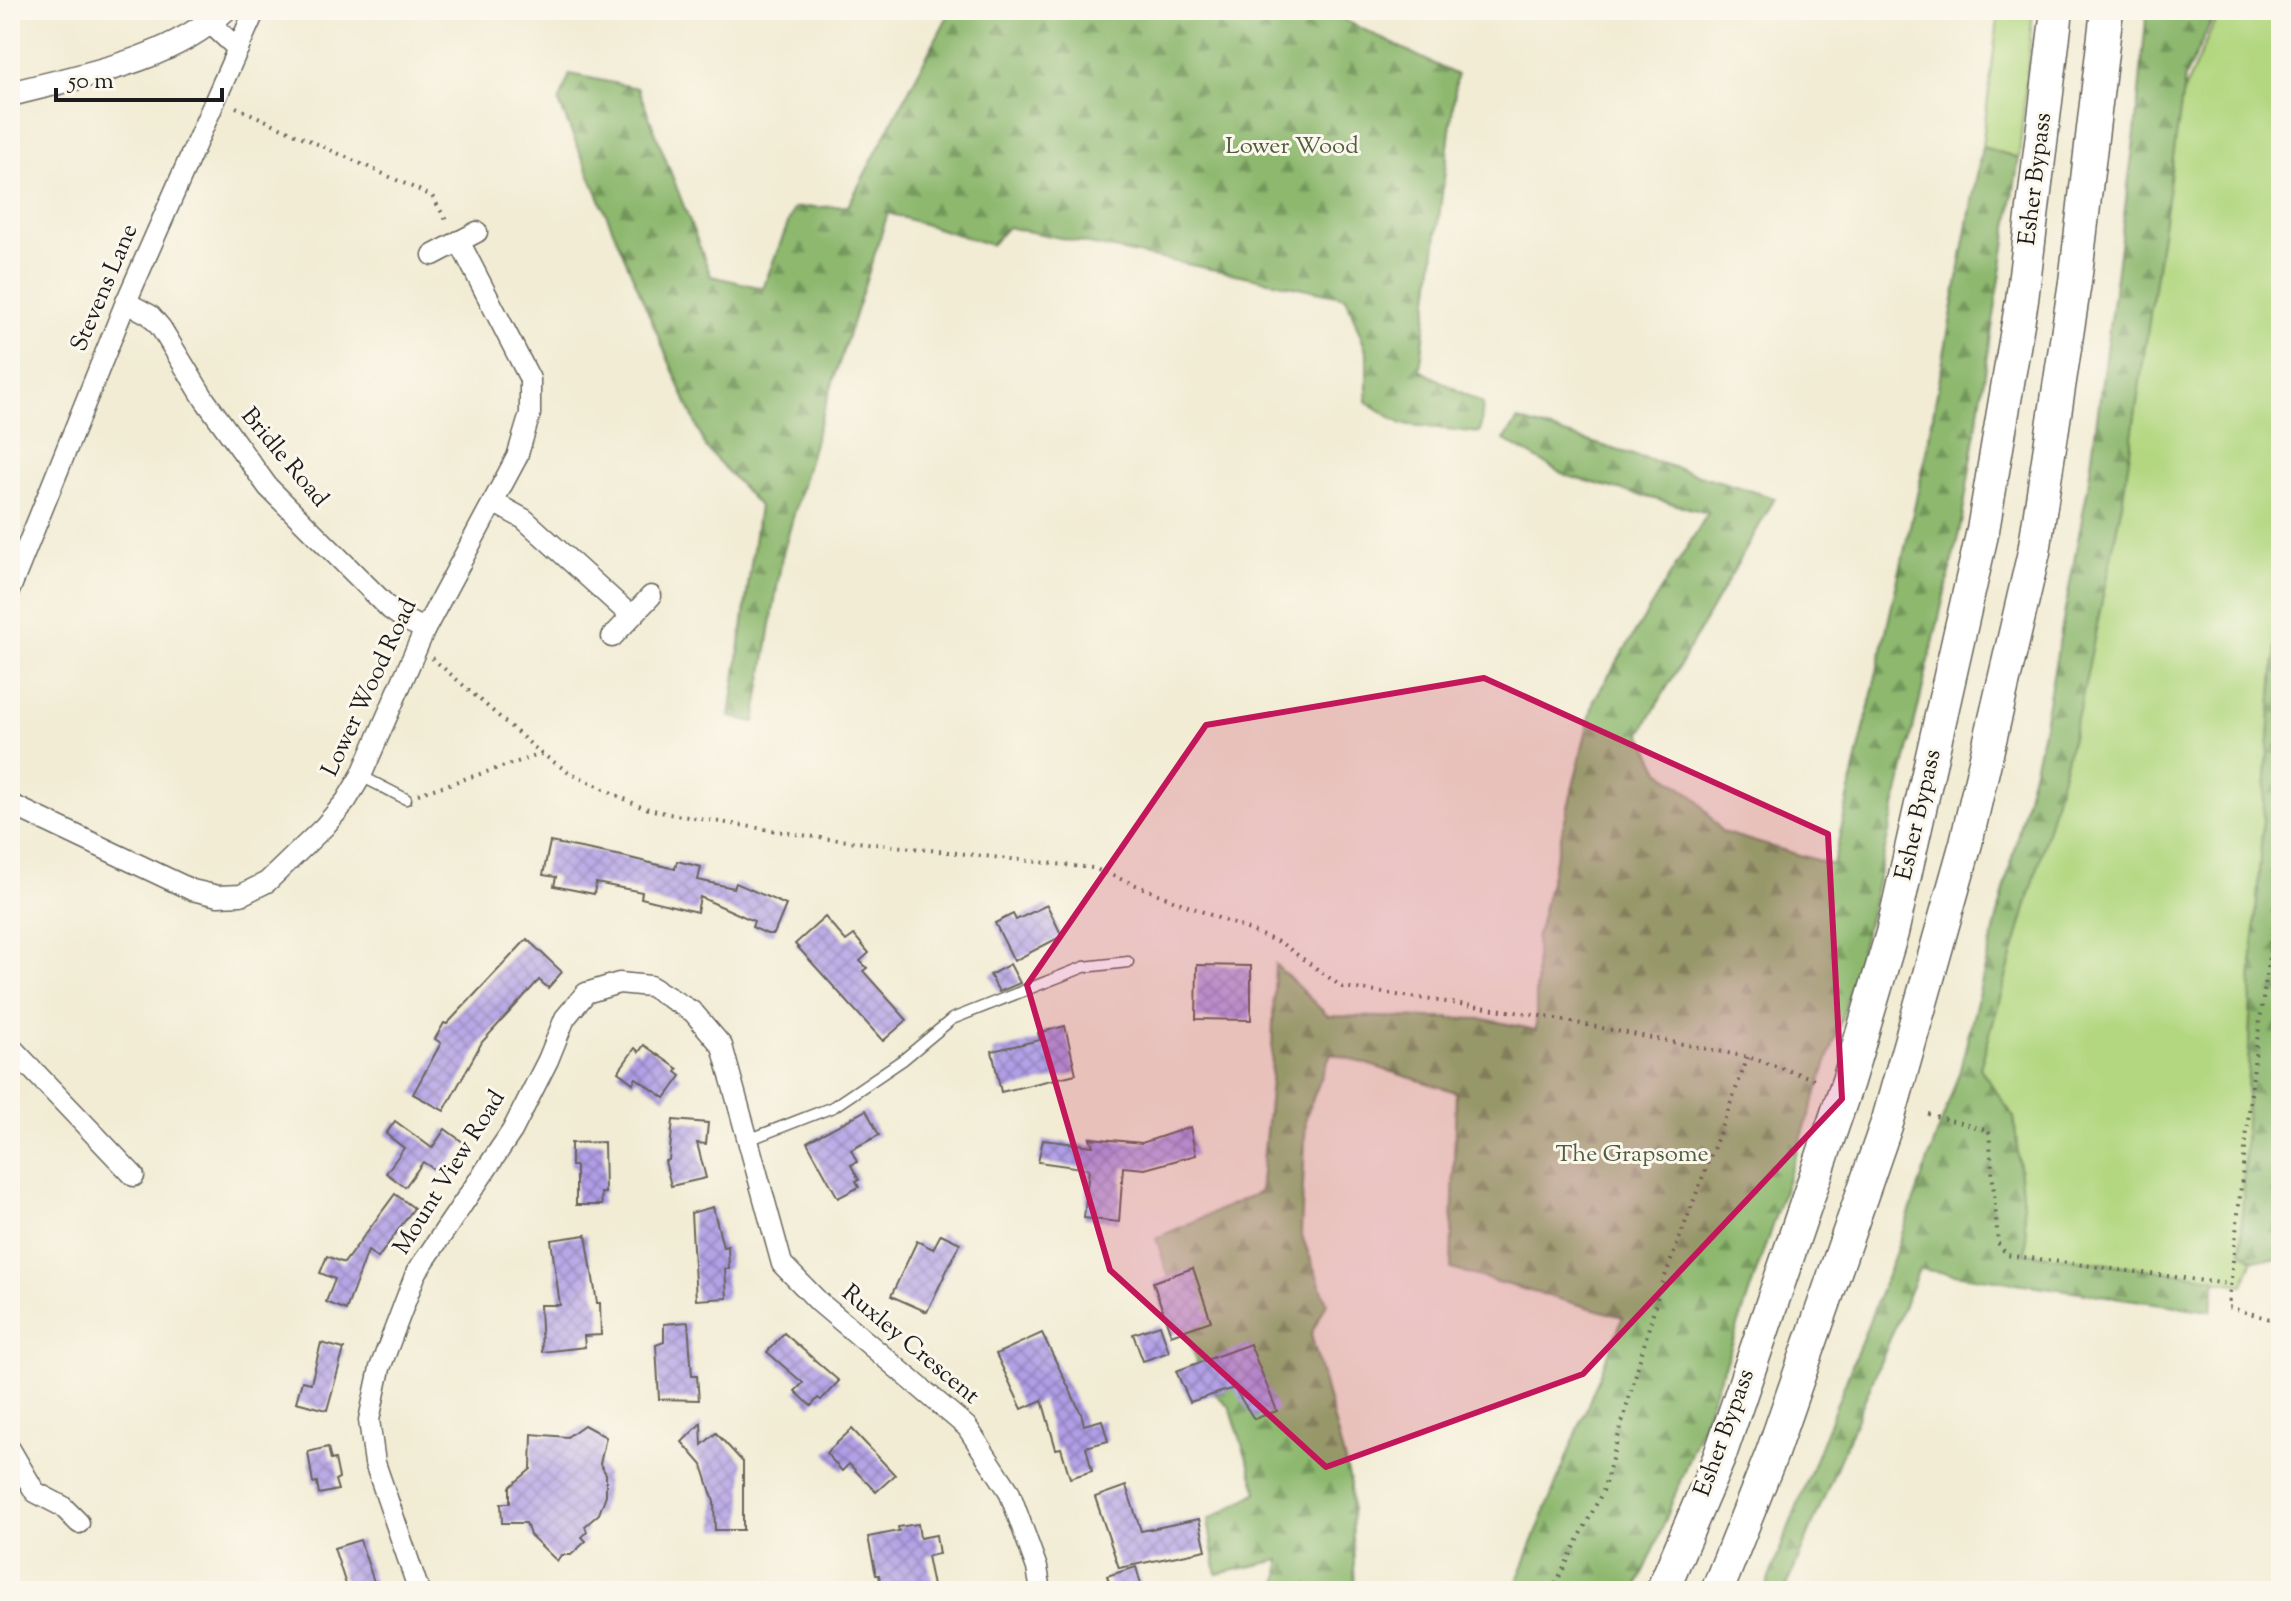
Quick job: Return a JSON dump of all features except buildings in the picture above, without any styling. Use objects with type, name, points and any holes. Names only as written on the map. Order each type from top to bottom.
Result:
[{"type":"highway","name":"Esher Bypass","points":[[1662,1591],[1719,1458],[1848,1081],[1892,933],[1983,530],[2022,300],[2057,10]]},
{"type":"highway","name":"Esher Bypass","points":[[1717,1591],[1772,1453],[1888,1120],[1966,843],[2034,552],[2075,282],[2107,10]]},
{"type":"street","name":"Stevens Lane","points":[[10,589],[126,302],[255,10]]},
{"type":"street","points":[[10,94],[126,63],[183,38],[217,16],[238,49]]},
{"type":"street","points":[[433,255],[468,237]]},
{"type":"street","name":"Lower Wood Road","points":[[10,804],[192,890],[218,896],[241,895],[267,882],[324,827],[346,801],[361,776],[422,637],[517,457],[530,414],[530,379],[468,237]]},
{"type":"street","name":"Bridle Road","points":[[126,302],[150,315],[161,328],[205,400],[268,487],[422,637]]},
{"type":"street","points":[[493,502],[524,519],[630,615]]},
{"type":"street","points":[[612,637],[651,596]]},
{"type":"street","name":"Mount View Road","points":[[419,1591],[375,1463],[369,1420],[380,1368],[416,1273],[512,1131],[548,1060],[565,1018],[586,993],[619,983],[650,986],[693,1012],[722,1046],[748,1140]]},
{"type":"street","points":[[10,1046],[134,1176]]},
{"type":"street","name":"Ruxley Crescent","points":[[748,1140],[782,1264],[819,1302],[967,1427],[1009,1491],[1037,1568],[1041,1591]]},
{"type":"street","points":[[10,1449],[35,1492],[62,1506],[79,1523]]},
{"type":"lane","points":[[361,776],[406,799]]},
{"type":"lane","points":[[748,1140],[833,1107],[904,1059],[952,1019],[1084,967],[1128,962]]},
{"type":"path","points":[[215,98],[432,196],[468,237]]},
{"type":"path","points":[[422,637],[542,754],[567,771],[641,807],[821,838],[1093,868],[1281,943],[1342,987],[1536,1015],[1748,1057],[1817,1080]]},
{"type":"path","points":[[406,799],[542,754]]},
{"type":"path","points":[[2281,871],[2255,1056],[2228,1307],[2281,1322]]},
{"type":"path","points":[[1552,1591],[1603,1491],[1658,1295],[1748,1057]]},
{"type":"path","points":[[1928,1114],[1989,1131],[1998,1243],[2007,1255],[2229,1284]]},
{"type":"highlighted area","points":[[1484,678],[1828,834],[1842,1099],[1583,1374],[1326,1467],[1110,1270],[1027,985],[1206,725]]},
{"type":"green space","name":"Lower Wood","points":[[951,10],[1324,10],[1457,75],[1420,370],[1483,404],[1480,433],[1402,424],[1367,402],[1367,353],[1346,297],[1007,227],[991,245],[888,213],[818,428],[782,557],[755,722],[730,717],[759,506],[706,448],[559,103],[570,74],[638,88],[711,276],[763,288],[794,208],[848,206]]},
{"type":"green space","points":[[1999,10],[2033,10],[2019,158],[1982,147]]},
{"type":"green space","points":[[2147,10],[2217,10],[2185,77],[2123,498],[2081,703],[1980,1068],[2014,1117],[2027,1243],[2025,1253],[2216,1278],[2211,1311],[1919,1269],[1785,1591],[1764,1591],[1891,1265],[1960,1070],[2042,735],[2088,486],[2135,133]]},
{"type":"green space","points":[[2220,10],[2281,10],[2281,576],[2252,968],[2241,1251],[2253,1259],[2243,1285],[2025,1253],[2027,1243],[2014,1117],[1980,1068],[2081,703],[2179,102]]},
{"type":"green space","name":"The Grapsome","points":[[1982,147],[2019,158],[1962,519],[1869,918],[1843,1015],[1728,1356],[1635,1591],[1513,1591],[1623,1317],[1451,1269],[1456,1092],[1331,1053],[1306,1116],[1301,1233],[1327,1303],[1311,1334],[1351,1485],[1355,1591],[1278,1591],[1280,1560],[1217,1574],[1208,1520],[1258,1492],[1230,1407],[1204,1384],[1156,1238],[1260,1192],[1271,1081],[1275,964],[1328,1016],[1484,1019],[1536,1030],[1536,939],[1594,700],[1708,513],[1567,476],[1504,440],[1518,420],[1775,498],[1641,733],[1660,771],[1695,797],[1722,832],[1833,865],[1924,464]]},
{"type":"green space","points":[[2281,576],[2281,1260],[2253,1259],[2241,1251],[2252,968]]}]
